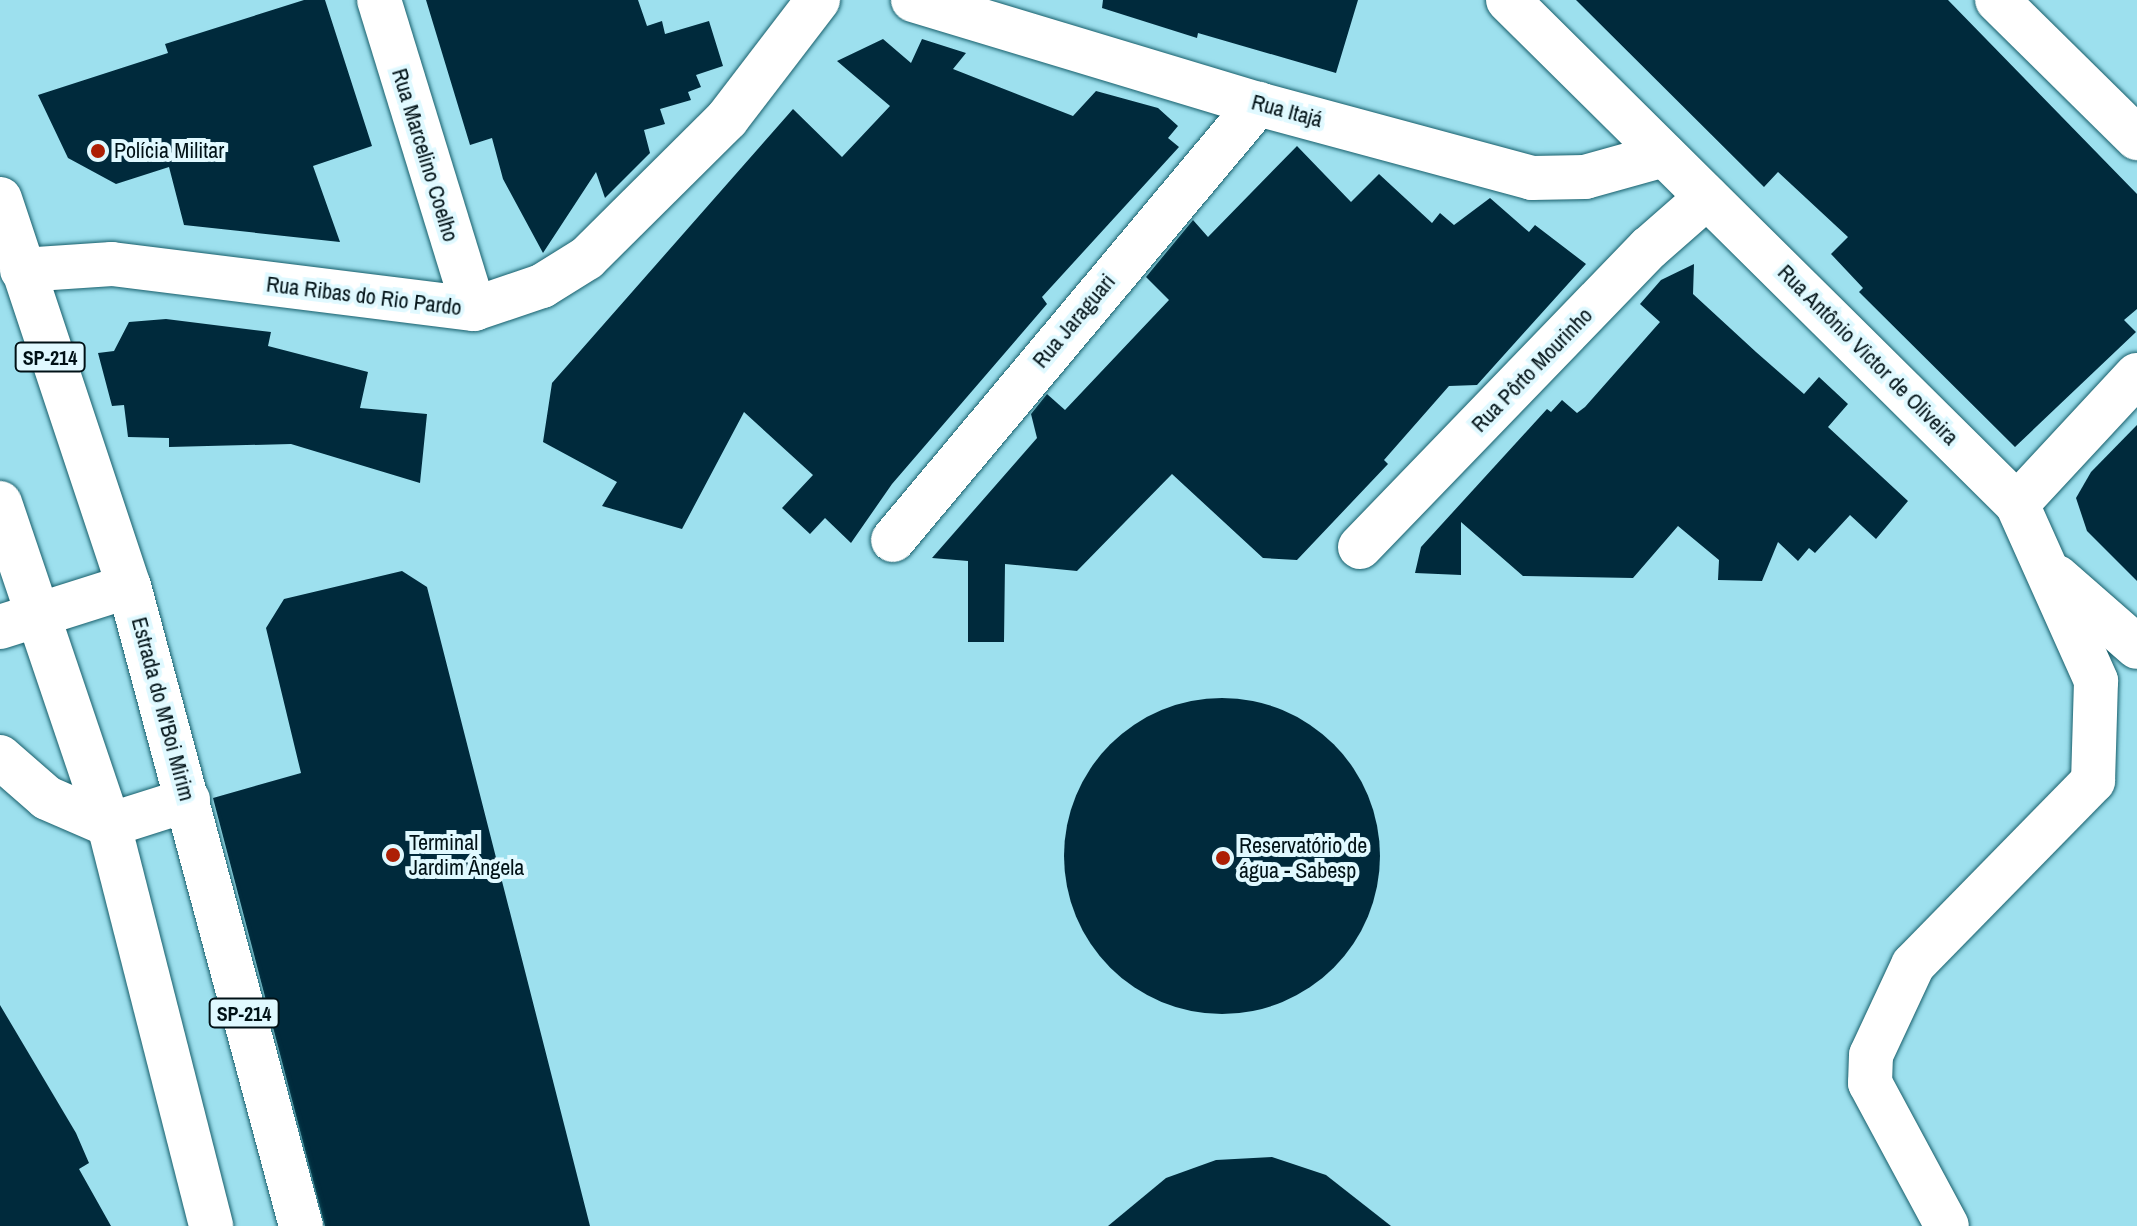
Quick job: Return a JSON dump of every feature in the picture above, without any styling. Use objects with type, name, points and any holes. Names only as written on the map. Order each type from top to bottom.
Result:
[{"type":"street","name":"Rua Marcelino Coelho","points":[[379,0],[474,309]]},
{"type":"street","name":"Rua Ribas do Rio Pardo","points":[[22,270],[112,264],[474,309],[542,286],[587,258],[727,119],[818,0]]},
{"type":"street","name":"Rua Itajá","points":[[913,0],[1258,104],[1532,178],[1585,177],[1664,155]]},
{"type":"street","name":"Rua Antônio Victor de Oliveira","points":[[1508,0],[2017,504],[2096,681],[2093,781],[1913,965],[1871,1055],[1870,1083],[1947,1226]]},
{"type":"street","points":[[1997,0],[2137,138]]},
{"type":"street","name":"Rua Jaraguari","points":[[893,540],[1258,104]]},
{"type":"street","name":"Rua Pôrto Mourinho","points":[[1360,547],[1649,248],[1707,197]]},
{"type":"street","name":"Estrada do M'Boi Mirim","points":[[0,199],[129,586],[301,1226]]},
{"type":"street","points":[[2017,504],[2137,375]]},
{"type":"street","points":[[0,503],[18,622],[109,825],[211,1226]]},
{"type":"street","points":[[2046,568],[2137,647]]},
{"type":"street","points":[[18,622],[129,586]]},
{"type":"street","points":[[0,757],[47,798],[109,825],[188,800]]},
{"type":"building","points":[[304,0],[325,0],[372,146],[313,166],[340,242],[184,225],[169,167],[116,184],[68,158],[38,95],[168,53],[165,44]]},
{"type":"building","points":[[426,0],[638,0],[647,26],[662,21],[665,34],[709,21],[723,66],[696,75],[701,87],[688,92],[691,100],[660,109],[665,124],[644,130],[650,153],[605,198],[596,172],[543,253],[503,179],[492,138],[470,145]]},
{"type":"building","points":[[1103,0],[1358,0],[1336,73],[1198,33],[1197,38],[1102,8]]},
{"type":"building","points":[[1576,0],[1948,0],[2137,194],[2137,309],[2124,320],[2136,332],[2015,447],[1859,292],[1863,288],[1831,254],[1848,237],[1778,172],[1764,187]]},
{"type":"building","points":[[883,39],[911,63],[922,39],[966,53],[953,69],[1073,116],[1096,91],[1158,108],[1178,126],[1168,138],[1179,147],[1042,297],[1047,304],[892,484],[851,543],[825,518],[810,534],[782,508],[813,475],[744,412],[682,529],[602,506],[617,482],[543,442],[552,383],[793,109],[842,157],[890,106],[837,61]]},
{"type":"building","points":[[1297,146],[1351,202],[1379,174],[1432,223],[1440,213],[1454,225],[1490,198],[1529,232],[1535,225],[1586,264],[1477,385],[1449,386],[1384,460],[1388,464],[1297,560],[1263,558],[1172,474],[1077,571],[1005,564],[1004,642],[968,642],[968,561],[932,558],[1037,438],[1031,414],[1047,394],[1065,410],[1169,300],[1146,277],[1193,220],[1208,237]]},
{"type":"building","points":[[1694,264],[1693,294],[1756,352],[1804,394],[1819,377],[1848,404],[1828,427],[1908,501],[1876,539],[1850,515],[1815,553],[1809,548],[1798,561],[1778,542],[1762,581],[1718,580],[1719,560],[1678,526],[1633,578],[1523,576],[1461,522],[1461,575],[1415,573],[1421,547],[1547,409],[1551,412],[1562,400],[1577,413],[1585,407],[1660,322],[1640,304],[1661,280]]},
{"type":"building","points":[[166,319],[271,332],[268,346],[368,372],[360,408],[427,414],[420,483],[291,444],[169,447],[169,438],[128,437],[124,405],[112,406],[98,353],[114,351],[129,322]]},
{"type":"building","points":[[2137,425],[2137,581],[2087,531],[2076,498],[2091,472]]},
{"type":"building","name":"Terminal Jardim Ângela","points":[[402,571],[427,587],[590,1226],[325,1226],[213,798],[301,773],[266,628],[284,599]]},
{"type":"building","name":"Reservatório de água - Sabesp","points":[[1222,698],[1282,710],[1310,725],[1344,756],[1368,796],[1380,856],[1368,916],[1353,944],[1322,978],[1282,1002],[1222,1014],[1162,1002],[1134,987],[1100,956],[1076,916],[1064,856],[1076,796],[1091,768],[1122,734],[1162,710]]},
{"type":"building","points":[[0,1005],[76,1133],[89,1163],[79,1169],[111,1226],[0,1226]]},
{"type":"building","points":[[1272,1157],[1326,1175],[1391,1226],[1108,1226],[1166,1178],[1216,1160]]},
{"type":"place","name":"Polícia Militar","points":[[98,151]]},
{"type":"place","name":"Terminal Jardim Ângela","points":[[393,855]]},
{"type":"place","name":"Reservatório de água - Sabesp","points":[[1223,858]]}]
